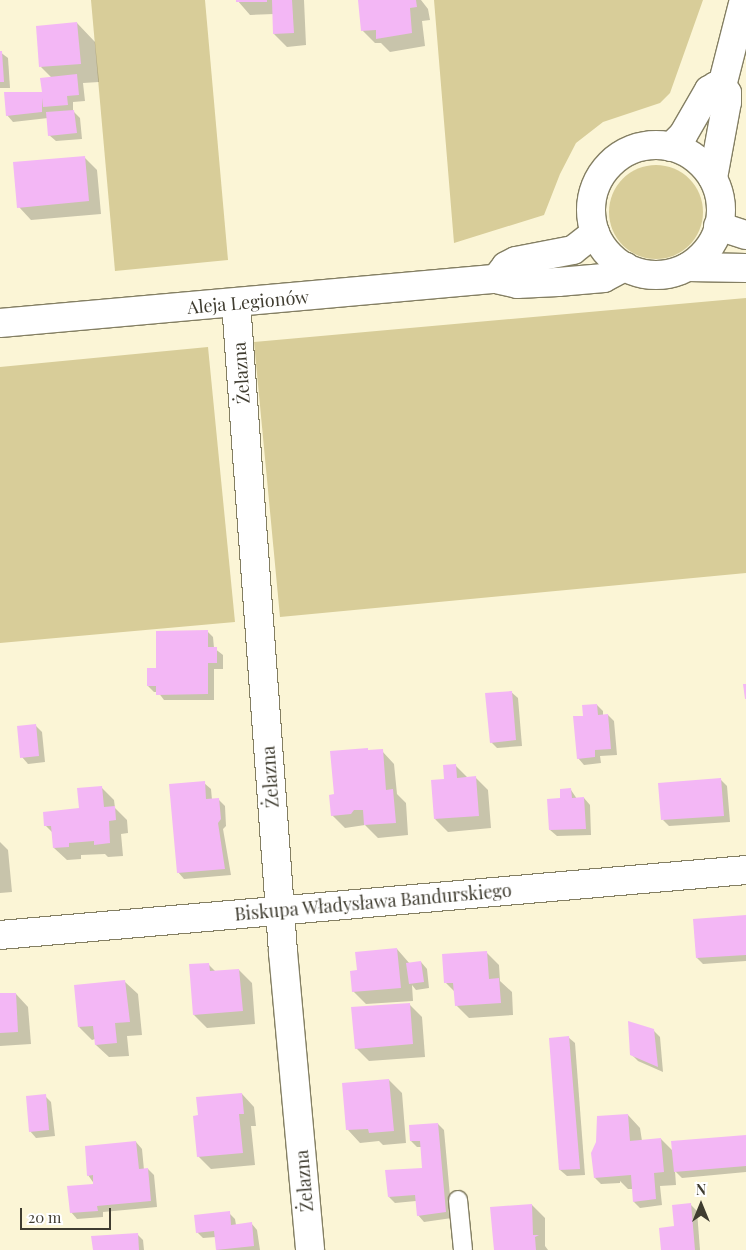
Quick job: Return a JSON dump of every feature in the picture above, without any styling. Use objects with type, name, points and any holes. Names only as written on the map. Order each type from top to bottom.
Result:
[{"type":"street","points":[[713,178],[693,157],[671,147],[652,145],[635,148],[620,156],[607,167],[598,181],[592,196],[591,222],[601,245],[612,258],[625,268],[641,274],[658,275],[673,273],[688,267],[709,248],[718,226],[720,206],[713,178],[727,102],[726,93],[722,86],[744,0]]},
{"type":"street","points":[[671,147],[682,135],[709,90],[716,86],[722,86]]},
{"type":"street","points":[[718,226],[746,235]]},
{"type":"street","points":[[496,279],[506,266],[516,261],[573,250],[595,232]]},
{"type":"street","points":[[688,267],[746,268]]},
{"type":"street","name":"Aleja Legionów","points":[[0,323],[236,304],[496,279],[517,284],[604,278],[625,268]]},
{"type":"street","name":"Żelazna","points":[[236,304],[280,909],[310,1250]]},
{"type":"street","name":"Biskupa Władysława Bandurskiego","points":[[0,935],[280,909],[746,870]]},
{"type":"lane","points":[[458,1200],[463,1250]]},
{"type":"shaded area","points":[[91,0],[205,0],[228,260],[115,271]]},
{"type":"shaded area","points":[[434,0],[703,0],[670,93],[660,103],[603,122],[576,143],[560,174],[544,215],[454,243]]},
{"type":"shaded area","points":[[656,165],[674,169],[689,179],[699,194],[703,212],[699,230],[689,245],[674,255],[656,259],[638,255],[623,245],[613,230],[609,212],[613,194],[623,179],[638,169]]},
{"type":"shaded area","points":[[746,298],[746,573],[280,617],[254,342]]},
{"type":"shaded area","points":[[208,347],[235,622],[0,643],[0,367]]},
{"type":"building","points":[[236,0],[267,0],[267,2],[236,2]]},
{"type":"building","points":[[272,0],[292,0],[294,33],[273,34]]},
{"type":"building","points":[[358,0],[416,0],[417,7],[410,8],[412,33],[376,39],[376,30],[361,31]]},
{"type":"building","points":[[77,22],[81,64],[39,67],[36,26]]},
{"type":"building","points":[[0,51],[2,51],[4,82],[0,82]]},
{"type":"building","points":[[77,74],[79,95],[67,96],[68,105],[43,107],[42,98],[42,112],[6,116],[4,92],[42,92],[40,78]]},
{"type":"building","points":[[74,110],[77,133],[48,136],[46,112]]},
{"type":"building","points":[[85,156],[89,201],[17,208],[13,162]]},
{"type":"building","points":[[208,630],[208,647],[217,647],[217,663],[208,663],[208,694],[156,695],[156,686],[147,686],[147,668],[156,668],[156,631]]},
{"type":"building","points":[[743,684],[746,684],[746,699],[745,699]]},
{"type":"building","points":[[512,691],[516,740],[490,743],[485,693]]},
{"type":"building","points":[[597,704],[598,715],[608,714],[611,749],[595,750],[595,757],[577,759],[573,716],[583,716],[582,705]]},
{"type":"building","points":[[36,724],[39,756],[20,758],[17,726]]},
{"type":"building","points":[[368,748],[368,750],[383,749],[386,790],[393,789],[396,823],[364,825],[363,810],[354,810],[351,814],[331,816],[329,795],[334,794],[330,751]]},
{"type":"building","points":[[456,764],[457,778],[476,776],[479,816],[434,819],[431,780],[444,779],[443,765]]},
{"type":"building","points":[[721,778],[724,816],[661,820],[658,783]]},
{"type":"building","points":[[205,781],[206,799],[219,798],[221,819],[218,823],[225,869],[177,873],[169,784]]},
{"type":"building","points":[[102,786],[104,807],[115,806],[116,820],[109,821],[110,843],[94,845],[94,841],[69,843],[69,847],[53,848],[51,826],[44,826],[43,812],[79,808],[77,788]]},
{"type":"building","points":[[571,788],[572,798],[584,797],[586,829],[549,830],[547,799],[560,798],[560,789]]},
{"type":"building","points":[[746,915],[746,955],[696,958],[693,919]]},
{"type":"building","points":[[397,948],[401,988],[352,992],[350,971],[357,970],[355,952]]},
{"type":"building","points":[[487,951],[489,979],[499,978],[501,1003],[455,1006],[453,983],[444,983],[442,954]]},
{"type":"building","points":[[421,961],[424,982],[409,984],[406,963]]},
{"type":"building","points":[[209,963],[210,971],[239,969],[243,1011],[193,1015],[189,964]]},
{"type":"building","points":[[125,980],[130,1022],[115,1023],[117,1043],[95,1045],[93,1026],[78,1027],[74,985]]},
{"type":"building","points":[[0,993],[16,993],[18,1032],[0,1033]]},
{"type":"building","points":[[410,1003],[413,1044],[355,1049],[351,1007]]},
{"type":"building","points":[[628,1021],[654,1029],[658,1067],[630,1055]]},
{"type":"building","points":[[569,1036],[580,1169],[559,1170],[549,1038]]},
{"type":"building","points":[[389,1079],[394,1131],[369,1133],[368,1129],[346,1130],[342,1083]]},
{"type":"building","points":[[242,1093],[244,1114],[239,1114],[243,1153],[197,1157],[193,1116],[198,1115],[196,1097]]},
{"type":"building","points":[[46,1094],[49,1130],[29,1132],[26,1096]]},
{"type":"building","points":[[628,1114],[630,1141],[661,1138],[664,1172],[654,1173],[656,1199],[633,1202],[631,1175],[594,1178],[591,1153],[596,1142],[597,1116]]},
{"type":"building","points":[[438,1123],[446,1212],[417,1216],[415,1195],[388,1197],[385,1170],[422,1168],[420,1141],[410,1141],[409,1125]]},
{"type":"building","points":[[746,1135],[746,1166],[674,1172],[671,1141]]},
{"type":"building","points":[[136,1141],[139,1169],[148,1168],[151,1201],[97,1206],[98,1211],[70,1213],[67,1186],[93,1184],[93,1175],[87,1176],[85,1146]]},
{"type":"building","points":[[691,1203],[695,1250],[661,1250],[659,1228],[674,1226],[672,1205]]},
{"type":"building","points":[[532,1204],[533,1235],[539,1235],[535,1237],[536,1250],[494,1250],[490,1207]]},
{"type":"building","points":[[230,1211],[231,1225],[252,1222],[254,1246],[216,1250],[214,1231],[196,1233],[194,1215]]},
{"type":"building","points":[[138,1233],[139,1250],[93,1250],[91,1236]]}]
